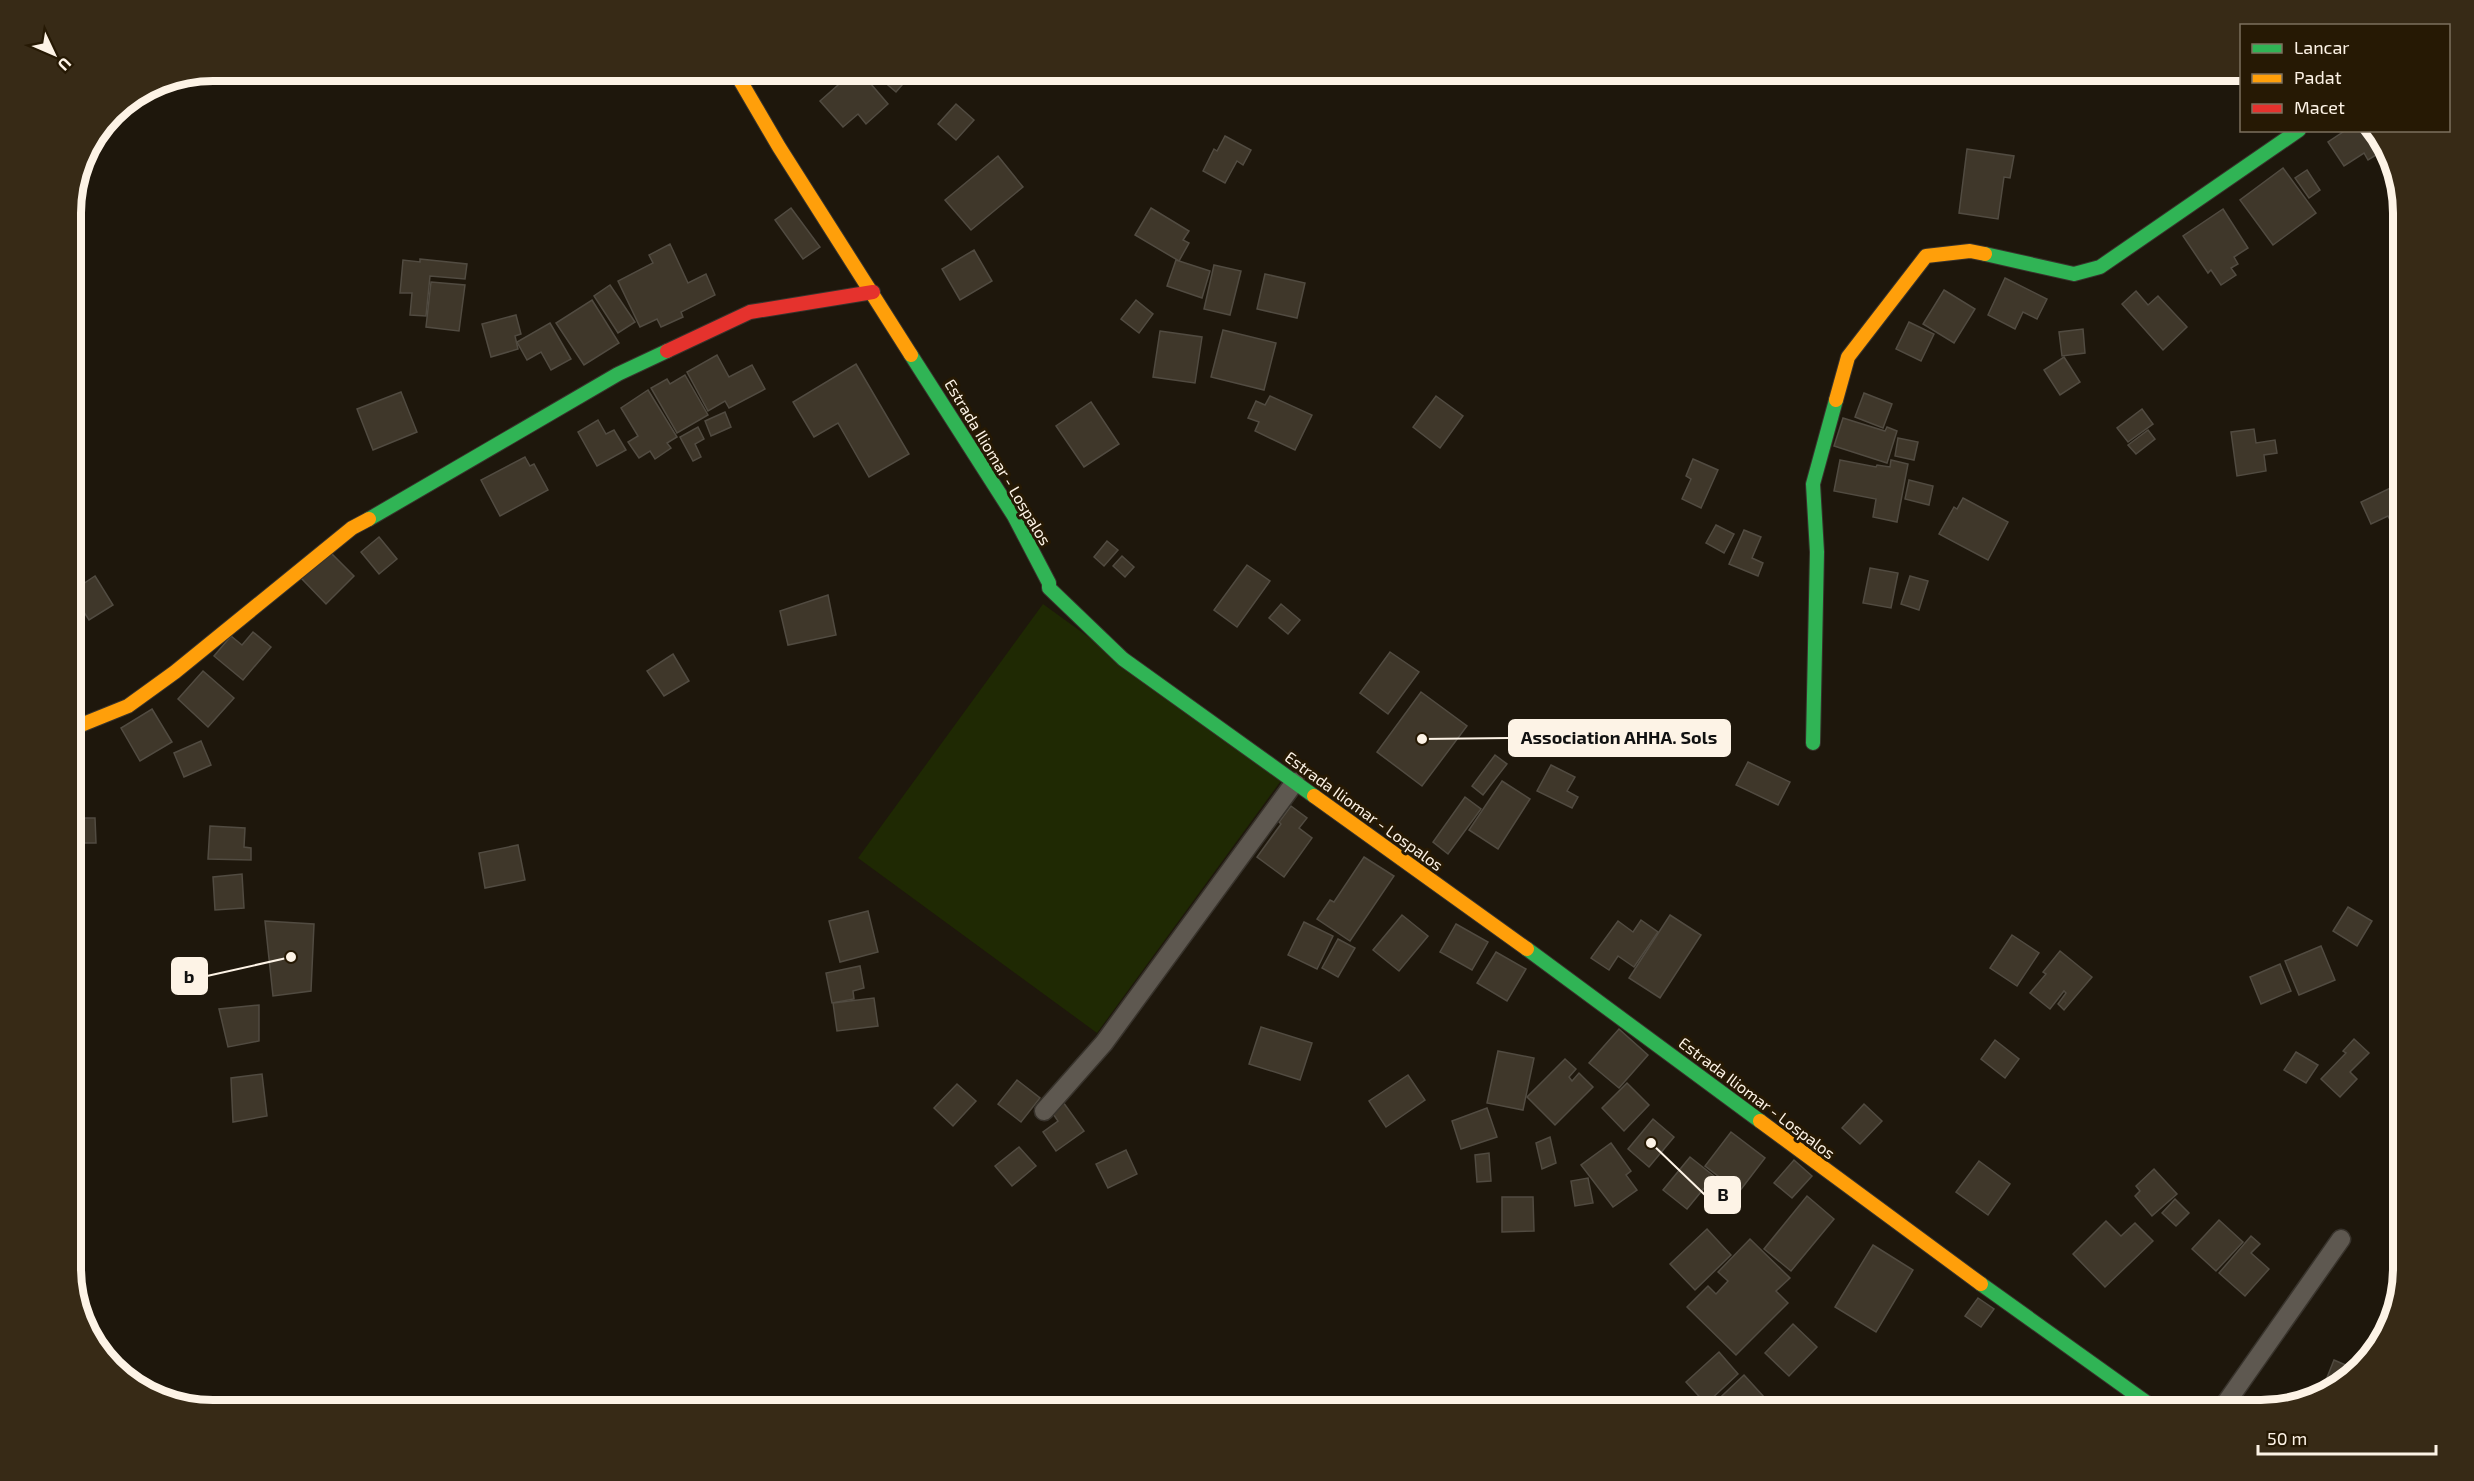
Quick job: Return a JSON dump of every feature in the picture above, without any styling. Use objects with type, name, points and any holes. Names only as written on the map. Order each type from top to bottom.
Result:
[{"type":"street","name":"Estrada Iliomar - Lospalos","points":[[740,81],[779,147],[1014,516],[1049,583],[1049,588],[1123,659],[1616,1012],[1885,1215],[2143,1400]]},
{"type":"street","points":[[1814,743],[1817,552],[1813,484],[1848,357],[1926,256],[1970,251],[2074,273],[2100,267],[2296,132]]},
{"type":"street","points":[[81,725],[128,706],[175,672],[352,528],[618,374],[750,312],[873,292]]},
{"type":"street","points":[[1044,1111],[1104,1043],[1295,782]]},
{"type":"street","points":[[2228,1400],[2341,1239]]},
{"type":"green space","points":[[1043,604],[1283,778],[1097,1033],[858,858]]},
{"type":"building","points":[[843,81],[868,81],[888,104],[866,124],[858,114],[843,127],[820,101]]},
{"type":"building","points":[[883,81],[906,81],[896,92]]},
{"type":"building","points":[[956,104],[974,120],[956,140],[938,124]]},
{"type":"building","points":[[2343,132],[2363,132],[2368,140],[2371,140],[2378,154],[2368,160],[2364,153],[2344,166],[2328,142]]},
{"type":"building","points":[[1225,136],[1251,150],[1243,165],[1237,161],[1225,183],[1203,171],[1214,149],[1217,151]]},
{"type":"building","points":[[1967,149],[2014,156],[2010,178],[2004,177],[1998,219],[1959,213]]},
{"type":"building","points":[[998,156],[1023,187],[971,230],[945,200]]},
{"type":"building","points":[[2283,168],[2316,213],[2273,245],[2240,200]]},
{"type":"building","points":[[2307,170],[2320,190],[2309,198],[2295,178]]},
{"type":"building","points":[[791,208],[820,247],[803,259],[775,220]]},
{"type":"building","points":[[1151,208],[1189,231],[1183,240],[1189,243],[1179,261],[1135,235]]},
{"type":"building","points":[[2223,209],[2248,248],[2234,257],[2238,264],[2231,268],[2236,275],[2221,285],[2211,270],[2208,273],[2183,236]]},
{"type":"building","points":[[670,244],[688,283],[706,274],[715,295],[681,312],[683,317],[661,327],[657,319],[640,327],[618,281],[653,263],[649,255]]},
{"type":"building","points":[[974,250],[992,281],[960,300],[942,269]]},
{"type":"building","points":[[420,259],[467,264],[465,279],[430,276],[426,316],[410,315],[412,293],[400,293],[403,260],[420,262]]},
{"type":"building","points":[[1176,260],[1210,271],[1202,298],[1167,286]]},
{"type":"building","points":[[1214,265],[1241,271],[1230,315],[1204,309]]},
{"type":"building","points":[[1265,274],[1305,283],[1297,318],[1257,309]]},
{"type":"building","points":[[2005,278],[2047,299],[2037,319],[2023,312],[2015,329],[1988,315]]},
{"type":"building","points":[[431,282],[465,285],[459,331],[426,327]]},
{"type":"building","points":[[610,285],[635,322],[618,333],[594,296]]},
{"type":"building","points":[[1944,290],[1975,309],[1954,343],[1923,324]]},
{"type":"building","points":[[2136,291],[2148,305],[2158,296],[2187,327],[2163,350],[2122,304]]},
{"type":"building","points":[[592,300],[619,343],[584,365],[556,323]]},
{"type":"building","points":[[1136,300],[1153,314],[1139,333],[1121,319]]},
{"type":"building","points":[[516,315],[521,334],[515,336],[518,349],[491,357],[482,324]]},
{"type":"building","points":[[1909,322],[1934,334],[1921,361],[1896,349]]},
{"type":"building","points":[[550,323],[571,359],[551,370],[541,352],[527,360],[517,342]]},
{"type":"building","points":[[2083,329],[2085,353],[2062,356],[2059,332]]},
{"type":"building","points":[[1223,330],[1276,343],[1264,390],[1211,377]]},
{"type":"building","points":[[1160,331],[1202,337],[1195,383],[1153,377]]},
{"type":"building","points":[[717,355],[729,377],[752,365],[765,389],[729,408],[725,401],[708,411],[687,372]]},
{"type":"building","points":[[2064,357],[2080,382],[2060,395],[2044,370]]},
{"type":"building","points":[[856,364],[909,454],[869,477],[838,423],[814,437],[793,402]]},
{"type":"building","points":[[685,375],[708,415],[677,433],[651,388],[667,379],[670,384]]},
{"type":"building","points":[[648,390],[677,437],[667,443],[671,448],[655,459],[650,451],[639,458],[628,442],[638,436],[621,408]]},
{"type":"building","points":[[401,392],[417,432],[373,450],[357,409]]},
{"type":"building","points":[[1864,393],[1892,404],[1883,428],[1855,417]]},
{"type":"building","points":[[1270,396],[1312,415],[1295,450],[1255,431],[1259,422],[1248,418],[1256,401],[1265,405]]},
{"type":"building","points":[[1436,396],[1463,416],[1440,448],[1413,427]]},
{"type":"building","points":[[1091,402],[1119,444],[1084,467],[1056,426]]},
{"type":"building","points":[[2142,409],[2153,424],[2128,442],[2117,428]]},
{"type":"building","points":[[725,412],[731,427],[711,436],[705,421]]},
{"type":"building","points":[[1843,418],[1885,431],[1887,427],[1897,431],[1887,463],[1834,446]]},
{"type":"building","points":[[598,420],[606,434],[614,430],[626,450],[597,466],[578,432]]},
{"type":"building","points":[[698,427],[704,439],[695,444],[701,457],[693,461],[680,437]]},
{"type":"building","points":[[2254,429],[2256,443],[2275,440],[2277,453],[2264,455],[2266,471],[2237,476],[2231,432]]},
{"type":"building","points":[[2148,430],[2155,439],[2136,454],[2128,445]]},
{"type":"building","points":[[1898,438],[1918,442],[1914,460],[1895,456]]},
{"type":"building","points":[[525,457],[530,466],[534,464],[548,490],[500,516],[481,480]]},
{"type":"building","points":[[1693,459],[1718,470],[1701,508],[1682,499],[1691,479],[1686,476]]},
{"type":"building","points":[[1840,460],[1876,467],[1877,465],[1890,467],[1891,460],[1908,464],[1897,522],[1873,517],[1876,499],[1834,491]]},
{"type":"building","points":[[1909,480],[1933,486],[1929,505],[1905,499]]},
{"type":"building","points":[[2393,487],[2393,526],[2388,516],[2371,524],[2361,502]]},
{"type":"building","points":[[1963,498],[2008,522],[1988,560],[1939,534],[1954,507],[1957,509]]},
{"type":"building","points":[[1716,525],[1734,534],[1724,553],[1706,543]]},
{"type":"building","points":[[1744,530],[1761,537],[1752,558],[1763,563],[1758,576],[1729,564]]},
{"type":"building","points":[[379,537],[397,559],[379,574],[361,552]]},
{"type":"building","points":[[1107,541],[1118,550],[1104,566],[1094,557]]},
{"type":"building","points":[[328,550],[354,576],[326,604],[301,578]]},
{"type":"building","points":[[1122,556],[1134,567],[1125,577],[1113,566]]},
{"type":"building","points":[[1247,565],[1270,581],[1237,627],[1214,610]]},
{"type":"building","points":[[1870,568],[1898,573],[1891,608],[1863,603]]},
{"type":"building","points":[[95,576],[113,605],[89,620],[81,608],[81,585]]},
{"type":"building","points":[[1910,576],[1928,581],[1919,610],[1901,604]]},
{"type":"building","points":[[828,595],[836,635],[788,645],[780,611]]},
{"type":"building","points":[[1281,604],[1300,620],[1288,634],[1269,618]]},
{"type":"building","points":[[253,632],[271,647],[243,680],[214,656],[231,636],[242,645]]},
{"type":"building","points":[[1390,652],[1419,672],[1388,714],[1360,693]]},
{"type":"building","points":[[673,654],[689,681],[664,696],[647,671]]},
{"type":"building","points":[[203,671],[234,698],[208,727],[178,699]]},
{"type":"building","points":[[1421,692],[1467,726],[1422,786],[1377,752]]},
{"type":"building","points":[[152,709],[172,742],[140,761],[121,728]]},
{"type":"building","points":[[201,741],[211,765],[184,777],[174,753]]},
{"type":"building","points":[[1495,755],[1507,764],[1483,795],[1472,786]]},
{"type":"building","points":[[1748,762],[1790,782],[1778,805],[1736,785]]},
{"type":"building","points":[[1551,765],[1575,777],[1567,791],[1578,797],[1572,808],[1537,791]]},
{"type":"building","points":[[1502,781],[1530,799],[1498,849],[1469,830]]},
{"type":"building","points":[[1465,797],[1481,809],[1448,854],[1433,842]]},
{"type":"building","points":[[1291,806],[1307,818],[1299,828],[1312,838],[1284,877],[1257,857]]},
{"type":"building","points":[[81,818],[95,818],[96,843],[81,843]]},
{"type":"building","points":[[210,826],[245,828],[244,847],[251,848],[251,860],[208,859]]},
{"type":"building","points":[[518,845],[525,880],[485,888],[479,853]]},
{"type":"building","points":[[1364,857],[1394,876],[1350,941],[1317,919],[1330,900],[1334,902]]},
{"type":"building","points":[[242,874],[244,908],[215,910],[213,877]]},
{"type":"building","points":[[2348,907],[2372,921],[2357,946],[2333,931]]},
{"type":"building","points":[[868,911],[878,952],[840,962],[829,921]]},
{"type":"building","points":[[1402,915],[1428,936],[1399,971],[1373,950]]},
{"type":"building","points":[[1670,915],[1701,935],[1660,998],[1629,978]]},
{"type":"building","points":[[1641,920],[1658,932],[1634,967],[1618,956],[1609,970],[1591,958],[1618,921],[1633,932]]},
{"type":"building","points":[[265,921],[314,924],[311,991],[273,996]]},
{"type":"building","points":[[1304,922],[1333,936],[1317,969],[1288,955]]},
{"type":"building","points":[[1456,924],[1488,942],[1472,970],[1440,952]]},
{"type":"building","points":[[2012,935],[2039,953],[2017,986],[1990,968]]},
{"type":"building","points":[[1338,939],[1355,948],[1338,977],[1322,968]]},
{"type":"building","points":[[2321,946],[2335,980],[2299,995],[2285,961]]},
{"type":"building","points":[[2060,951],[2092,977],[2064,1010],[2058,1004],[2066,993],[2064,991],[2050,1009],[2030,993],[2046,974],[2043,972]]},
{"type":"building","points":[[1496,952],[1526,969],[1507,1001],[1477,983]]},
{"type":"building","points":[[2280,964],[2291,991],[2261,1004],[2250,977]]},
{"type":"building","points":[[860,966],[864,988],[853,991],[854,999],[832,1003],[826,973]]},
{"type":"building","points":[[874,998],[878,1026],[837,1031],[833,1003]]},
{"type":"building","points":[[259,1005],[259,1041],[228,1047],[219,1009]]},
{"type":"building","points":[[1261,1027],[1312,1043],[1300,1080],[1249,1064]]},
{"type":"building","points":[[1619,1029],[1648,1055],[1619,1088],[1589,1063]]},
{"type":"building","points":[[2354,1039],[2369,1053],[2350,1072],[2357,1079],[2340,1097],[2321,1079],[2346,1053],[2343,1051]]},
{"type":"building","points":[[1995,1040],[2019,1059],[2005,1078],[1981,1059]]},
{"type":"building","points":[[1498,1051],[1534,1058],[1523,1110],[1487,1103]]},
{"type":"building","points":[[2296,1052],[2318,1065],[2306,1083],[2284,1070]]},
{"type":"building","points":[[1565,1059],[1576,1069],[1569,1077],[1572,1081],[1579,1073],[1593,1087],[1555,1125],[1527,1097]]},
{"type":"building","points":[[262,1074],[267,1116],[233,1122],[231,1078]]},
{"type":"building","points":[[1408,1075],[1425,1100],[1386,1127],[1369,1101]]},
{"type":"building","points":[[1017,1080],[1040,1098],[1021,1122],[998,1104]]},
{"type":"building","points":[[1627,1083],[1649,1105],[1624,1131],[1602,1108]]},
{"type":"building","points":[[957,1084],[976,1101],[953,1126],[934,1108]]},
{"type":"building","points":[[1063,1102],[1084,1131],[1056,1151],[1043,1132],[1058,1121],[1051,1111]]},
{"type":"building","points":[[1864,1104],[1882,1121],[1860,1144],[1842,1128]]},
{"type":"building","points":[[1487,1108],[1497,1137],[1461,1149],[1452,1121]]},
{"type":"building","points":[[1653,1119],[1674,1137],[1649,1167],[1628,1149]]},
{"type":"building","points":[[1731,1132],[1765,1158],[1739,1192],[1705,1166]]},
{"type":"building","points":[[1550,1137],[1556,1163],[1542,1169],[1536,1143]]},
{"type":"building","points":[[1611,1143],[1631,1171],[1626,1175],[1637,1190],[1613,1207],[1581,1165]]},
{"type":"building","points":[[1019,1147],[1036,1166],[1012,1186],[995,1166]]},
{"type":"building","points":[[1126,1150],[1137,1174],[1108,1188],[1096,1164]]},
{"type":"building","points":[[1489,1153],[1491,1181],[1477,1182],[1475,1155]]},
{"type":"building","points":[[1690,1157],[1714,1176],[1687,1209],[1663,1190]]},
{"type":"building","points":[[1794,1160],[1812,1176],[1792,1198],[1774,1183]]},
{"type":"building","points":[[1979,1161],[2010,1184],[1988,1215],[1956,1192]]},
{"type":"building","points":[[2154,1169],[2177,1194],[2152,1216],[2135,1196],[2140,1191],[2136,1186]]},
{"type":"building","points":[[1588,1178],[1593,1203],[1575,1206],[1571,1181]]},
{"type":"building","points":[[1807,1196],[1834,1219],[1791,1271],[1764,1249]]},
{"type":"building","points":[[1502,1197],[1533,1197],[1534,1231],[1502,1232]]},
{"type":"building","points":[[2175,1199],[2189,1213],[2176,1226],[2162,1213]]},
{"type":"building","points":[[2219,1220],[2243,1242],[2216,1271],[2192,1249]]},
{"type":"building","points":[[2106,1221],[2121,1236],[2135,1223],[2153,1241],[2105,1287],[2073,1254]]},
{"type":"building","points":[[1707,1229],[1731,1255],[1695,1290],[1670,1264]]},
{"type":"building","points":[[2251,1236],[2260,1244],[2251,1253],[2269,1269],[2245,1296],[2219,1273]]},
{"type":"building","points":[[1750,1239],[1790,1278],[1776,1291],[1788,1303],[1736,1355],[1687,1307],[1708,1286],[1716,1294],[1728,1281],[1718,1272]]},
{"type":"building","points":[[1873,1245],[1913,1270],[1876,1332],[1835,1307]]},
{"type":"building","points":[[1978,1298],[1994,1309],[1981,1327],[1965,1316]]},
{"type":"building","points":[[1793,1324],[1817,1347],[1789,1376],[1765,1353]]},
{"type":"building","points":[[1719,1352],[1738,1374],[1710,1400],[1702,1400],[1686,1382]]},
{"type":"building","points":[[2334,1360],[2348,1366],[2341,1373],[2325,1383]]},
{"type":"building","points":[[1744,1375],[1764,1397],[1761,1400],[1718,1400]]},
{"type":"traffic: fast","points":[[1985,254],[2074,274],[2100,267],[2296,132]]},
{"type":"traffic: fast","points":[[369,519],[618,374],[667,351]]},
{"type":"traffic: fast","points":[[911,355],[1014,516],[1049,583],[1049,588],[1123,659],[1314,796]]},
{"type":"traffic: fast","points":[[1813,743],[1817,552],[1813,484],[1836,400]]},
{"type":"traffic: fast","points":[[1527,949],[1760,1121]]},
{"type":"traffic: fast","points":[[1981,1284],[2143,1400]]},
{"type":"traffic: slow","points":[[740,81],[779,147],[911,355]]},
{"type":"traffic: slow","points":[[1836,400],[1848,357],[1926,256],[1970,251],[1985,254]]},
{"type":"traffic: slow","points":[[81,725],[128,706],[175,672],[352,528],[369,519]]},
{"type":"traffic: slow","points":[[1314,796],[1527,949]]},
{"type":"traffic: slow","points":[[1760,1121],[1981,1284]]},
{"type":"traffic: jam","points":[[667,351],[750,312],[873,292]]},
{"type":"place","name":"Association AHHA. Sols","points":[[1422,739]]},
{"type":"place","name":"b","points":[[291,957]]},
{"type":"place","name":"B","points":[[1651,1143]]}]
